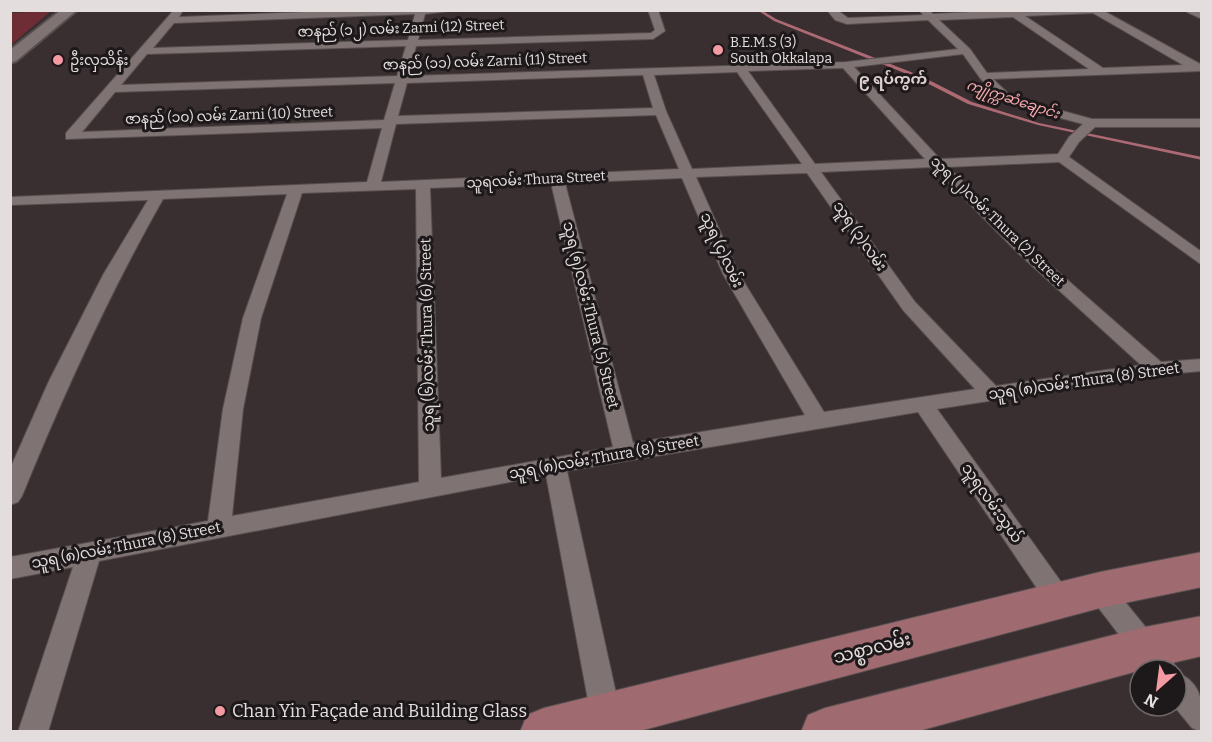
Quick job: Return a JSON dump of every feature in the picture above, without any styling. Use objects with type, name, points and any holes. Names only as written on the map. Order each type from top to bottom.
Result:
[{"type":"main road","points":[[10,58],[69,10]]},
{"type":"main road","name":"သစ္စာလမ်း","points":[[544,732],[1080,595],[1202,570]]},
{"type":"main road","points":[[1156,658],[1202,636]]},
{"type":"main road","points":[[825,732],[1128,665]]},
{"type":"street","points":[[110,89],[179,10]]},
{"type":"street","points":[[171,20],[454,10]]},
{"type":"street","name":"ဇာနည် (၁၂) လမ်း Zarni (12) Street","points":[[143,51],[660,34],[653,10]]},
{"type":"street","points":[[831,10],[838,18],[847,21],[926,14],[1096,11],[1199,68]]},
{"type":"street","points":[[1190,10],[1202,16]]},
{"type":"street","points":[[373,185],[420,11]]},
{"type":"street","points":[[1013,12],[1102,73]]},
{"type":"street","points":[[926,14],[966,51],[984,76],[1008,100],[1089,126],[1202,123]]},
{"type":"street","name":"ဇာနည် (၁၁) လမ်း Zarni (11) Street","points":[[110,89],[854,64],[966,51]]},
{"type":"street","name":"သူရ (၂)လမ်း Thura (2) Street","points":[[854,64],[936,163],[1025,251],[1157,369]]},
{"type":"street","name":"သူရ (၃)လမ်း","points":[[740,68],[909,306],[992,395]]},
{"type":"street","points":[[984,76],[1199,68]]},
{"type":"street","name":"သူရ (၄)လမ်း","points":[[647,71],[660,111],[731,274],[818,420]]},
{"type":"street","name":"ဇာနည် (၁၀) လမ်း Zarni (10) Street","points":[[110,89],[71,136],[660,111]]},
{"type":"street","points":[[1089,126],[1074,140],[1062,158],[1198,254]]},
{"type":"street","name":"သူရလမ်း Thura Street","points":[[12,203],[811,166],[1062,158]]},
{"type":"street","name":"သူရ (၅)လမ်း Thura (5) Street","points":[[557,177],[625,453]]},
{"type":"street","name":"သူရ (၆)လမ်း Thura (6) Street","points":[[423,184],[430,487]]},
{"type":"street","points":[[219,527],[233,409],[252,318],[296,189]]},
{"type":"street","points":[[10,496],[58,381],[111,275],[158,195]]},
{"type":"street","name":"သူရ (၈)လမ်း Thura (8) Street","points":[[10,568],[430,487],[818,420],[924,406],[1157,369],[1202,365]]},
{"type":"street","name":"သူရလမ်းသွယ်","points":[[924,406],[1080,595],[1153,658]]},
{"type":"street","points":[[555,465],[606,716]]},
{"type":"street","points":[[33,732],[90,552]]},
{"type":"street","points":[[1188,701],[1202,718]]},
{"type":"shaded area","points":[[51,11],[11,45],[11,13]]},
{"type":"waterway","name":"ကျိုက္ကဆံချောင်း","points":[[758,10],[775,20],[919,77],[970,103],[1038,124],[1202,159]]},
{"type":"place","name":"B.E.M.S (3) South Okkalapa","points":[[718,50]]},
{"type":"place","name":"ဦးလှသိန်း","points":[[58,60]]},
{"type":"place","name":"Chan Yin Façade and Building Glass","points":[[220,711]]},
{"type":"district","name":"၉ ရပ်ကွက်","points":[[893,79]]}]
